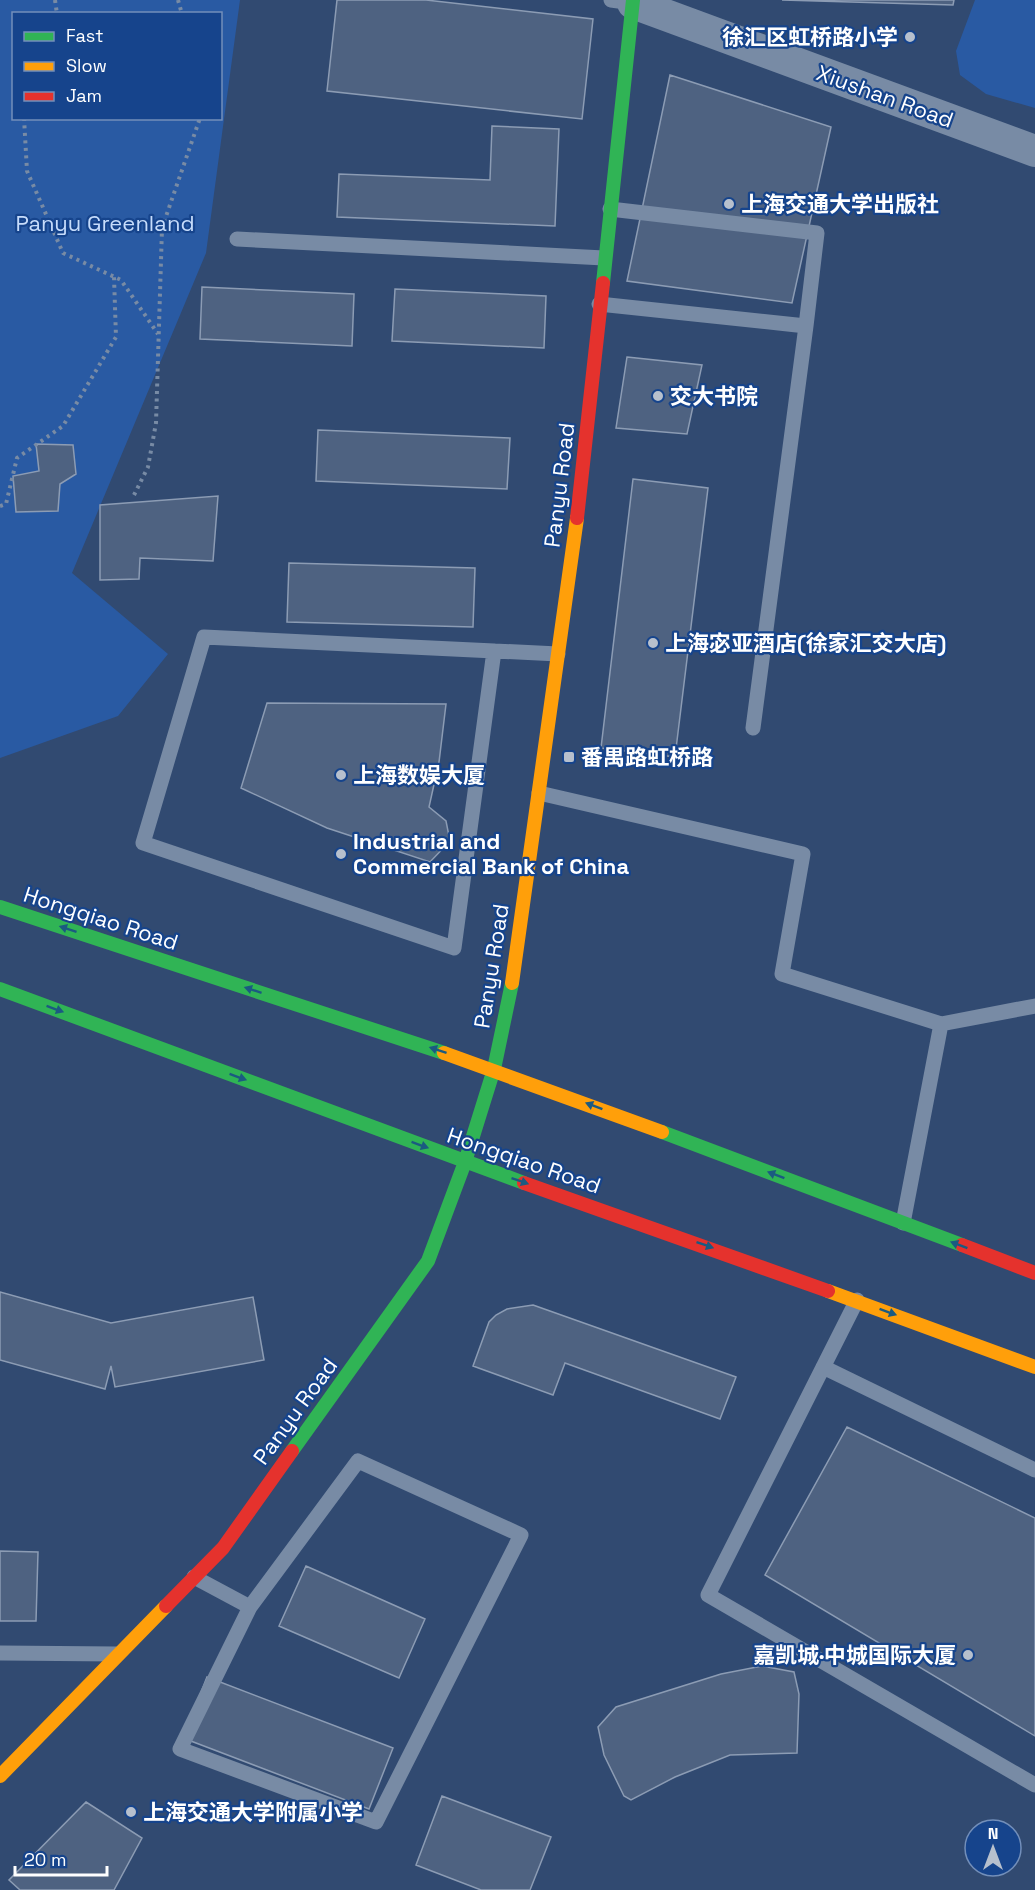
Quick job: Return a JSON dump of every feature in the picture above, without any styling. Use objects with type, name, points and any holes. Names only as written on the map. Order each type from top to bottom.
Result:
[{"type":"main road","name":"Panyu Road","points":[[0,1776],[223,1548],[428,1261],[465,1162],[494,1069],[510,998],[579,505],[610,209],[626,1]]},
{"type":"main road","name":"Hongqiao Road","points":[[0,907],[494,1069],[903,1223],[1028,1266]]},
{"type":"main road","name":"Hongqiao Road","points":[[0,989],[465,1162],[857,1300],[1035,1367]]},
{"type":"street","name":"Xiushan Road","points":[[626,1],[1035,151]]},
{"type":"lane","points":[[610,209],[817,232],[753,728]]},
{"type":"lane","points":[[237,239],[604,258]]},
{"type":"lane","points":[[599,304],[806,326]]},
{"type":"lane","points":[[494,651],[454,948],[143,843],[204,637],[558,654]]},
{"type":"lane","points":[[539,793],[802,854],[782,974],[941,1024],[1035,1006]]},
{"type":"lane","points":[[903,1223],[941,1024]]},
{"type":"lane","points":[[857,1300],[708,1595],[1035,1785]]},
{"type":"lane","points":[[823,1367],[1035,1470]]},
{"type":"lane","points":[[358,1461],[521,1535],[376,1821],[180,1749],[250,1607],[358,1461]]},
{"type":"lane","points":[[194,1577],[250,1607]]},
{"type":"lane","points":[[0,1653],[119,1654]]},
{"type":"path","points":[[24,120],[27,171],[63,253],[121,280],[158,334]]},
{"type":"path","points":[[134,495],[148,467],[156,423],[162,228],[199,120]]},
{"type":"path","points":[[0,506],[6,504],[17,458],[63,426],[116,337],[114,277]]},
{"type":"green space","name":"Panyu Greenland","points":[[0,0],[240,0],[206,253],[72,573],[168,654],[118,716],[0,758]]},
{"type":"green space","points":[[975,0],[1035,0],[1035,108],[986,94],[960,75],[956,51]]},
{"type":"building","points":[[337,0],[426,0],[593,19],[582,119],[327,91]]},
{"type":"building","points":[[782,0],[954,0],[953,5]]},
{"type":"building","name":"上海交通大学出版社","points":[[670,75],[831,127],[792,303],[627,281]]},
{"type":"building","points":[[492,126],[559,129],[555,226],[337,217],[339,174],[490,180]]},
{"type":"building","points":[[202,287],[354,294],[352,346],[200,339]]},
{"type":"building","points":[[395,289],[546,296],[544,348],[392,341]]},
{"type":"building","name":"交大书院","points":[[627,357],[702,365],[687,434],[616,428]]},
{"type":"building","points":[[318,430],[510,438],[507,489],[316,481]]},
{"type":"building","points":[[36,444],[73,445],[76,474],[60,484],[58,511],[16,512],[13,476],[39,471]]},
{"type":"building","points":[[633,479],[708,488],[675,757],[601,748]]},
{"type":"building","points":[[218,496],[213,561],[140,558],[139,579],[100,580],[100,505]]},
{"type":"building","points":[[289,563],[475,568],[473,627],[287,622]]},
{"type":"building","name":"上海数娱大厦","points":[[267,703],[446,704],[439,762],[429,807],[446,821],[450,841],[430,862],[327,828],[241,788]]},
{"type":"building","points":[[0,1292],[111,1323],[253,1297],[264,1360],[115,1387],[111,1366],[105,1389],[0,1360]]},
{"type":"building","points":[[533,1305],[736,1377],[720,1419],[565,1363],[553,1395],[473,1366],[489,1322],[507,1309]]},
{"type":"building","name":"嘉凯城·中城国际大厦","points":[[847,1427],[1035,1518],[1035,1736],[765,1575]]},
{"type":"building","points":[[0,1551],[38,1552],[36,1621],[0,1621]]},
{"type":"building","points":[[306,1566],[425,1619],[399,1678],[279,1626]]},
{"type":"building","points":[[762,1666],[794,1672],[799,1694],[797,1753],[730,1755],[675,1777],[631,1800],[624,1796],[604,1755],[598,1727],[616,1707],[721,1674]]},
{"type":"building","points":[[207,1677],[393,1748],[369,1809],[183,1738]]},
{"type":"building","points":[[442,1796],[551,1837],[530,1890],[481,1890],[416,1865]]},
{"type":"building","points":[[86,1802],[142,1838],[114,1890],[20,1890],[9,1880]]},
{"type":"traffic: fast","points":[[603,283],[633,0]]},
{"type":"traffic: fast","points":[[0,907],[444,1053]]},
{"type":"traffic: fast","points":[[292,1451],[428,1261],[465,1162],[494,1069],[512,983]]},
{"type":"traffic: fast","points":[[0,989],[524,1183]]},
{"type":"traffic: fast","points":[[662,1132],[962,1245]]},
{"type":"traffic: slow","points":[[512,983],[577,518]]},
{"type":"traffic: slow","points":[[444,1053],[662,1132]]},
{"type":"traffic: slow","points":[[828,1291],[1035,1367]]},
{"type":"traffic: slow","points":[[0,1776],[166,1606]]},
{"type":"traffic: jam","points":[[577,518],[603,283]]},
{"type":"traffic: jam","points":[[524,1183],[828,1291]]},
{"type":"traffic: jam","points":[[962,1245],[1035,1273]]},
{"type":"traffic: jam","points":[[166,1606],[223,1548],[292,1451]]},
{"type":"place","name":"徐汇区虹桥路小学","points":[[910,37]]},
{"type":"place","name":"上海交通大学出版社","points":[[729,204]]},
{"type":"place","name":"交大书院","points":[[658,396]]},
{"type":"place","name":"上海宓亚酒店(徐家汇交大店)","points":[[653,643]]},
{"type":"place","name":"番禺路虹桥路","points":[[569,757]]},
{"type":"place","name":"上海数娱大厦","points":[[341,775]]},
{"type":"place","name":"Industrial and Commercial Bank of China","points":[[341,854]]},
{"type":"place","name":"嘉凯城·中城国际大厦","points":[[968,1655]]},
{"type":"place","name":"上海交通大学附属小学","points":[[131,1812]]}]
